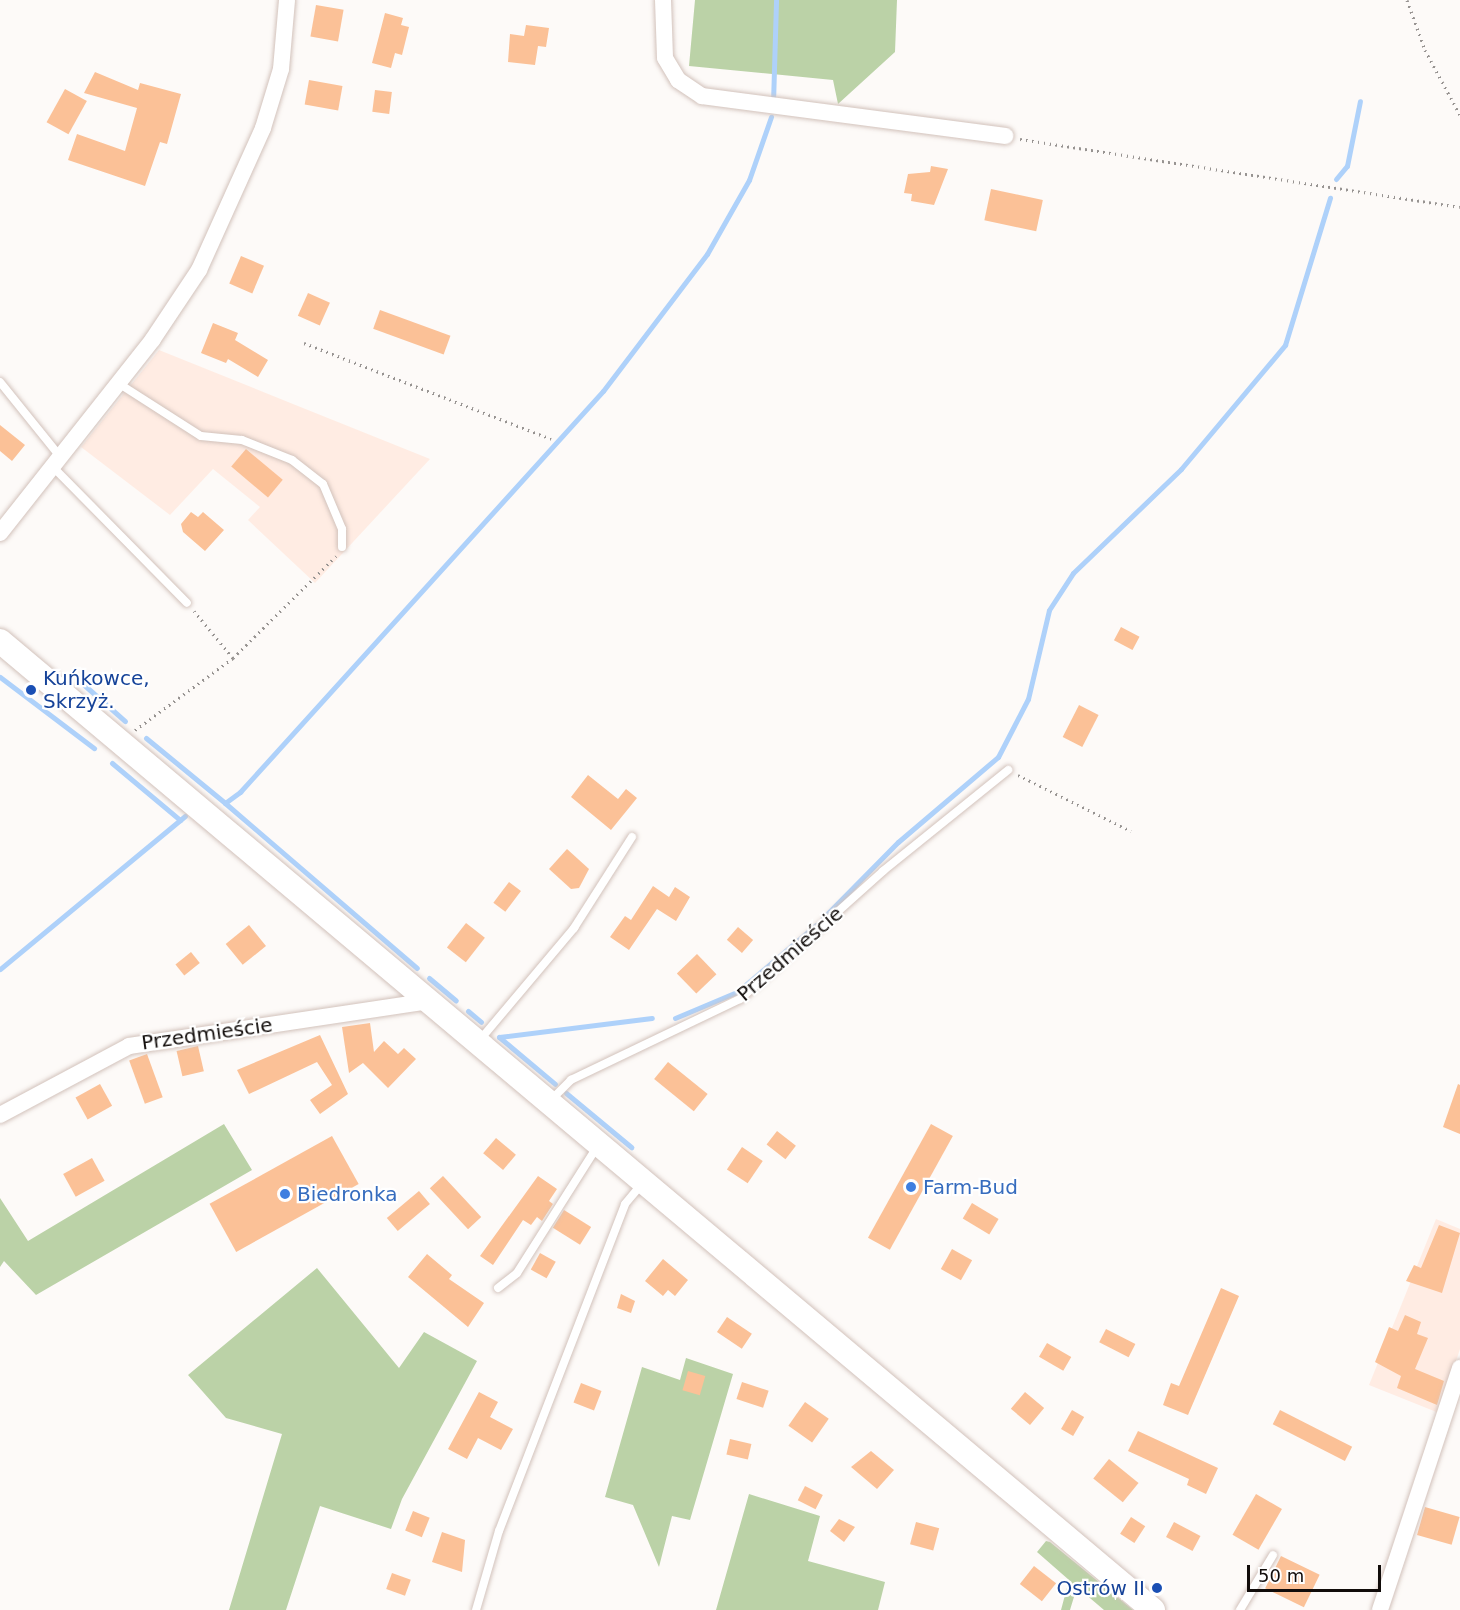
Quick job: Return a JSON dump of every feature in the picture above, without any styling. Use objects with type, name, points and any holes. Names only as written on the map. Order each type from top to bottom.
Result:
[{"type":"main road","points":[[0,641],[1153,1610]]},
{"type":"street","points":[[0,533],[117,383],[199,270],[235,199],[281,69],[287,0]]},
{"type":"street","points":[[663,0],[665,58],[678,80],[702,96],[742,106],[1005,136]]},
{"type":"street","name":"Przedmieście","points":[[0,1115],[129,1046],[430,1001]]},
{"type":"street","points":[[1380,1610],[1460,1368]]},
{"type":"lane","points":[[0,382],[55,460],[187,603]]},
{"type":"lane","points":[[117,383],[201,436],[242,440],[292,460],[323,484],[342,529],[342,547]]},
{"type":"lane","name":"Przedmieście","points":[[550,1102],[571,1080],[740,999],[883,871],[1008,770]]},
{"type":"lane","points":[[478,1042],[496,1023],[498,1011],[574,928],[632,837]]},
{"type":"lane","points":[[498,1288],[517,1273],[599,1144]]},
{"type":"lane","points":[[476,1610],[503,1521],[625,1204],[645,1182]]},
{"type":"lane","points":[[1240,1610],[1273,1555]]},
{"type":"path","points":[[1407,0],[1460,115]]},
{"type":"path","points":[[1005,136],[1460,207]]},
{"type":"path","points":[[304,342],[551,439]]},
{"type":"path","points":[[123,743],[142,722],[232,658],[342,547]]},
{"type":"path","points":[[187,603],[232,658]]},
{"type":"path","points":[[1008,770],[1131,831]]},
{"type":"shaded area","points":[[159,350],[430,459],[315,583],[248,520],[260,507],[213,469],[170,515],[81,447]]},
{"type":"shaded area","points":[[1436,1219],[1460,1229],[1460,1349],[1439,1413],[1369,1385]]},
{"type":"green space","points":[[695,0],[897,0],[895,52],[838,104],[833,80],[689,66]]},
{"type":"green space","points":[[224,1124],[252,1170],[36,1295],[4,1261],[0,1267],[0,1198],[28,1241]]},
{"type":"green space","points":[[317,1268],[399,1368],[424,1332],[477,1361],[402,1499],[391,1529],[320,1506],[286,1610],[229,1610],[282,1434],[226,1418],[188,1375]]},
{"type":"green space","points":[[686,1358],[733,1374],[690,1520],[672,1516],[659,1567],[633,1505],[605,1497],[642,1367],[680,1380]]},
{"type":"green space","points":[[749,1494],[820,1516],[808,1561],[885,1582],[878,1610],[716,1610]]},
{"type":"green space","points":[[1046,1541],[1133,1610],[1104,1610],[1077,1587],[1070,1610],[1061,1610],[1069,1580],[1037,1552]]},
{"type":"building","points":[[316,5],[344,10],[338,41],[310,37]]},
{"type":"building","points":[[385,13],[403,18],[401,25],[409,27],[402,55],[395,53],[391,68],[372,63]]},
{"type":"building","points":[[526,25],[549,28],[546,47],[538,46],[535,65],[508,62],[510,34],[524,36]]},
{"type":"building","points":[[95,72],[138,90],[140,83],[181,94],[167,144],[160,142],[145,186],[68,160],[77,134],[125,151],[137,108],[84,93]]},
{"type":"building","points":[[309,80],[342,86],[338,111],[305,105]]},
{"type":"building","points":[[65,89],[87,101],[68,134],[47,122]]},
{"type":"building","points":[[375,90],[392,92],[389,114],[372,112]]},
{"type":"building","points":[[931,166],[948,169],[934,205],[911,201],[912,194],[904,193],[908,174],[930,172]]},
{"type":"building","points":[[991,189],[1043,200],[1036,231],[984,220]]},
{"type":"building","points":[[241,256],[264,266],[252,293],[229,284]]},
{"type":"building","points":[[308,293],[330,303],[320,326],[298,316]]},
{"type":"building","points":[[380,310],[450,336],[444,354],[373,329]]},
{"type":"building","points":[[213,323],[238,333],[235,340],[268,360],[258,377],[228,359],[226,363],[201,353]]},
{"type":"building","points":[[0,425],[25,445],[12,461],[0,451]]},
{"type":"building","points":[[246,449],[283,480],[268,497],[231,467]]},
{"type":"building","points":[[191,512],[198,517],[203,512],[224,530],[205,551],[183,532],[181,524]]},
{"type":"building","points":[[1121,627],[1140,637],[1132,650],[1114,640]]},
{"type":"building","points":[[1079,705],[1099,715],[1082,747],[1063,737]]},
{"type":"building","points":[[588,775],[618,799],[626,789],[637,798],[611,830],[571,797]]},
{"type":"building","points":[[567,849],[589,869],[579,888],[571,889],[549,869]]},
{"type":"building","points":[[509,882],[521,891],[505,912],[493,903]]},
{"type":"building","points":[[653,886],[669,897],[675,887],[690,897],[676,921],[657,909],[629,950],[610,937],[625,916],[631,920]]},
{"type":"building","points":[[466,923],[485,938],[466,962],[447,947]]},
{"type":"building","points":[[249,925],[266,946],[243,965],[226,944]]},
{"type":"building","points":[[738,927],[753,940],[742,953],[727,940]]},
{"type":"building","points":[[191,952],[200,963],[184,975],[175,965]]},
{"type":"building","points":[[697,954],[716,974],[696,994],[677,973]]},
{"type":"building","points":[[370,1023],[374,1052],[384,1041],[398,1054],[404,1048],[416,1059],[388,1088],[363,1063],[349,1073],[342,1027]]},
{"type":"building","points":[[320,1035],[348,1094],[320,1114],[310,1100],[332,1085],[317,1062],[249,1094],[237,1070]]},
{"type":"building","points":[[198,1046],[204,1071],[182,1076],[177,1051]]},
{"type":"building","points":[[147,1054],[163,1097],[145,1104],[129,1060]]},
{"type":"building","points":[[668,1062],[708,1094],[694,1111],[654,1079]]},
{"type":"building","points":[[100,1084],[112,1106],[88,1119],[76,1098]]},
{"type":"building","points":[[1458,1084],[1460,1085],[1460,1134],[1443,1127]]},
{"type":"building","name":"Farm-Bud","points":[[931,1124],[953,1136],[890,1250],[868,1238]]},
{"type":"building","points":[[777,1131],[796,1146],[785,1159],[767,1144]]},
{"type":"building","name":"Biedronka","points":[[332,1136],[359,1184],[236,1252],[210,1204]]},
{"type":"building","points":[[496,1138],[516,1155],[503,1170],[483,1153]]},
{"type":"building","points":[[742,1147],[763,1161],[748,1183],[727,1169]]},
{"type":"building","points":[[92,1158],[105,1181],[76,1197],[63,1174]]},
{"type":"building","points":[[443,1176],[481,1217],[468,1229],[430,1188]]},
{"type":"building","points":[[538,1176],[557,1189],[549,1201],[553,1204],[542,1221],[537,1217],[531,1225],[523,1220],[493,1265],[480,1256]]},
{"type":"building","points":[[419,1191],[430,1204],[398,1231],[387,1218]]},
{"type":"building","points":[[972,1203],[999,1219],[989,1234],[963,1218]]},
{"type":"building","points":[[564,1210],[591,1227],[580,1245],[553,1228]]},
{"type":"building","points":[[1439,1225],[1460,1233],[1442,1293],[1406,1281],[1414,1265],[1421,1268]]},
{"type":"building","points":[[952,1249],[972,1260],[961,1280],[941,1269]]},
{"type":"building","points":[[540,1253],[556,1262],[547,1278],[531,1270]]},
{"type":"building","points":[[427,1254],[452,1275],[449,1279],[484,1303],[468,1327],[408,1277]]},
{"type":"building","points":[[663,1259],[688,1280],[675,1296],[668,1290],[663,1296],[645,1281]]},
{"type":"building","points":[[1221,1288],[1239,1296],[1188,1415],[1163,1405],[1171,1383],[1179,1386]]},
{"type":"building","points":[[621,1294],[635,1301],[631,1313],[617,1308]]},
{"type":"building","points":[[1405,1315],[1421,1322],[1417,1334],[1428,1338],[1415,1369],[1444,1381],[1437,1405],[1397,1388],[1401,1376],[1375,1362],[1389,1327],[1398,1331]]},
{"type":"building","points":[[727,1317],[752,1334],[742,1349],[717,1332]]},
{"type":"building","points":[[1106,1329],[1135,1344],[1129,1357],[1099,1342]]},
{"type":"building","points":[[1047,1343],[1071,1357],[1063,1371],[1039,1357]]},
{"type":"building","points":[[688,1371],[705,1376],[700,1395],[682,1390]]},
{"type":"building","points":[[742,1382],[769,1391],[763,1408],[736,1399]]},
{"type":"building","points":[[581,1383],[602,1391],[594,1410],[573,1403]]},
{"type":"building","points":[[479,1392],[498,1402],[490,1417],[513,1429],[501,1450],[478,1438],[467,1459],[448,1449]]},
{"type":"building","points":[[1025,1392],[1044,1408],[1030,1425],[1011,1409]]},
{"type":"building","points":[[805,1402],[829,1419],[812,1442],[788,1426]]},
{"type":"building","points":[[1072,1410],[1084,1417],[1073,1436],[1061,1429]]},
{"type":"building","points":[[1280,1410],[1352,1447],[1345,1461],[1273,1424]]},
{"type":"building","points":[[1138,1431],[1218,1468],[1206,1494],[1187,1485],[1189,1479],[1128,1451]]},
{"type":"building","points":[[730,1439],[751,1444],[748,1460],[726,1455]]},
{"type":"building","points":[[871,1451],[894,1470],[877,1489],[851,1467]]},
{"type":"building","points":[[1109,1459],[1139,1483],[1123,1502],[1093,1478]]},
{"type":"building","points":[[805,1486],[823,1495],[816,1509],[798,1500]]},
{"type":"building","points":[[1256,1494],[1282,1509],[1258,1550],[1232,1535]]},
{"type":"building","points":[[1425,1507],[1460,1517],[1452,1545],[1417,1535]]},
{"type":"building","points":[[413,1511],[430,1518],[422,1537],[405,1530]]},
{"type":"building","points":[[1131,1517],[1145,1526],[1134,1543],[1120,1534]]},
{"type":"building","points":[[839,1519],[855,1527],[844,1542],[830,1531]]},
{"type":"building","points":[[916,1522],[939,1528],[933,1550],[910,1544]]},
{"type":"building","points":[[1174,1522],[1200,1536],[1193,1551],[1166,1537]]},
{"type":"building","points":[[442,1532],[465,1540],[462,1572],[432,1562]]},
{"type":"building","points":[[1281,1556],[1320,1575],[1304,1607],[1265,1588]]},
{"type":"building","points":[[1034,1566],[1056,1583],[1042,1601],[1020,1584]]},
{"type":"building","points":[[392,1573],[411,1580],[405,1596],[386,1589]]},
{"type":"waterway","points":[[773,103],[776,0]]},
{"type":"waterway","points":[[1336,179],[1347,166],[1360,101]]},
{"type":"waterway","points":[[146,738],[225,803],[240,792],[603,391],[707,254],[749,180],[771,117]]},
{"type":"waterway","points":[[823,918],[898,842],[998,757],[1028,699],[1049,610],[1073,573],[1181,469],[1285,345],[1330,198]]},
{"type":"waterway","points":[[0,677],[94,748]]},
{"type":"waterway","points":[[83,684],[125,721]]},
{"type":"waterway","points":[[112,763],[180,820]]},
{"type":"waterway","points":[[225,803],[417,968]]},
{"type":"waterway","points":[[0,969],[185,816]]},
{"type":"waterway","points":[[675,1018],[737,992],[816,925]]},
{"type":"waterway","points":[[429,978],[456,1001]]},
{"type":"waterway","points":[[468,1011],[481,1022]]},
{"type":"waterway","points":[[499,1037],[652,1018]]},
{"type":"waterway","points":[[499,1037],[555,1084]]},
{"type":"waterway","points":[[566,1093],[631,1147]]},
{"type":"place","name":"Kuńkowce, Skrzyż.","points":[[31,690]]},
{"type":"place","name":"Farm-Bud","points":[[911,1187]]},
{"type":"place","name":"Biedronka","points":[[285,1194]]},
{"type":"place","name":"Ostrów II","points":[[1157,1588]]}]
